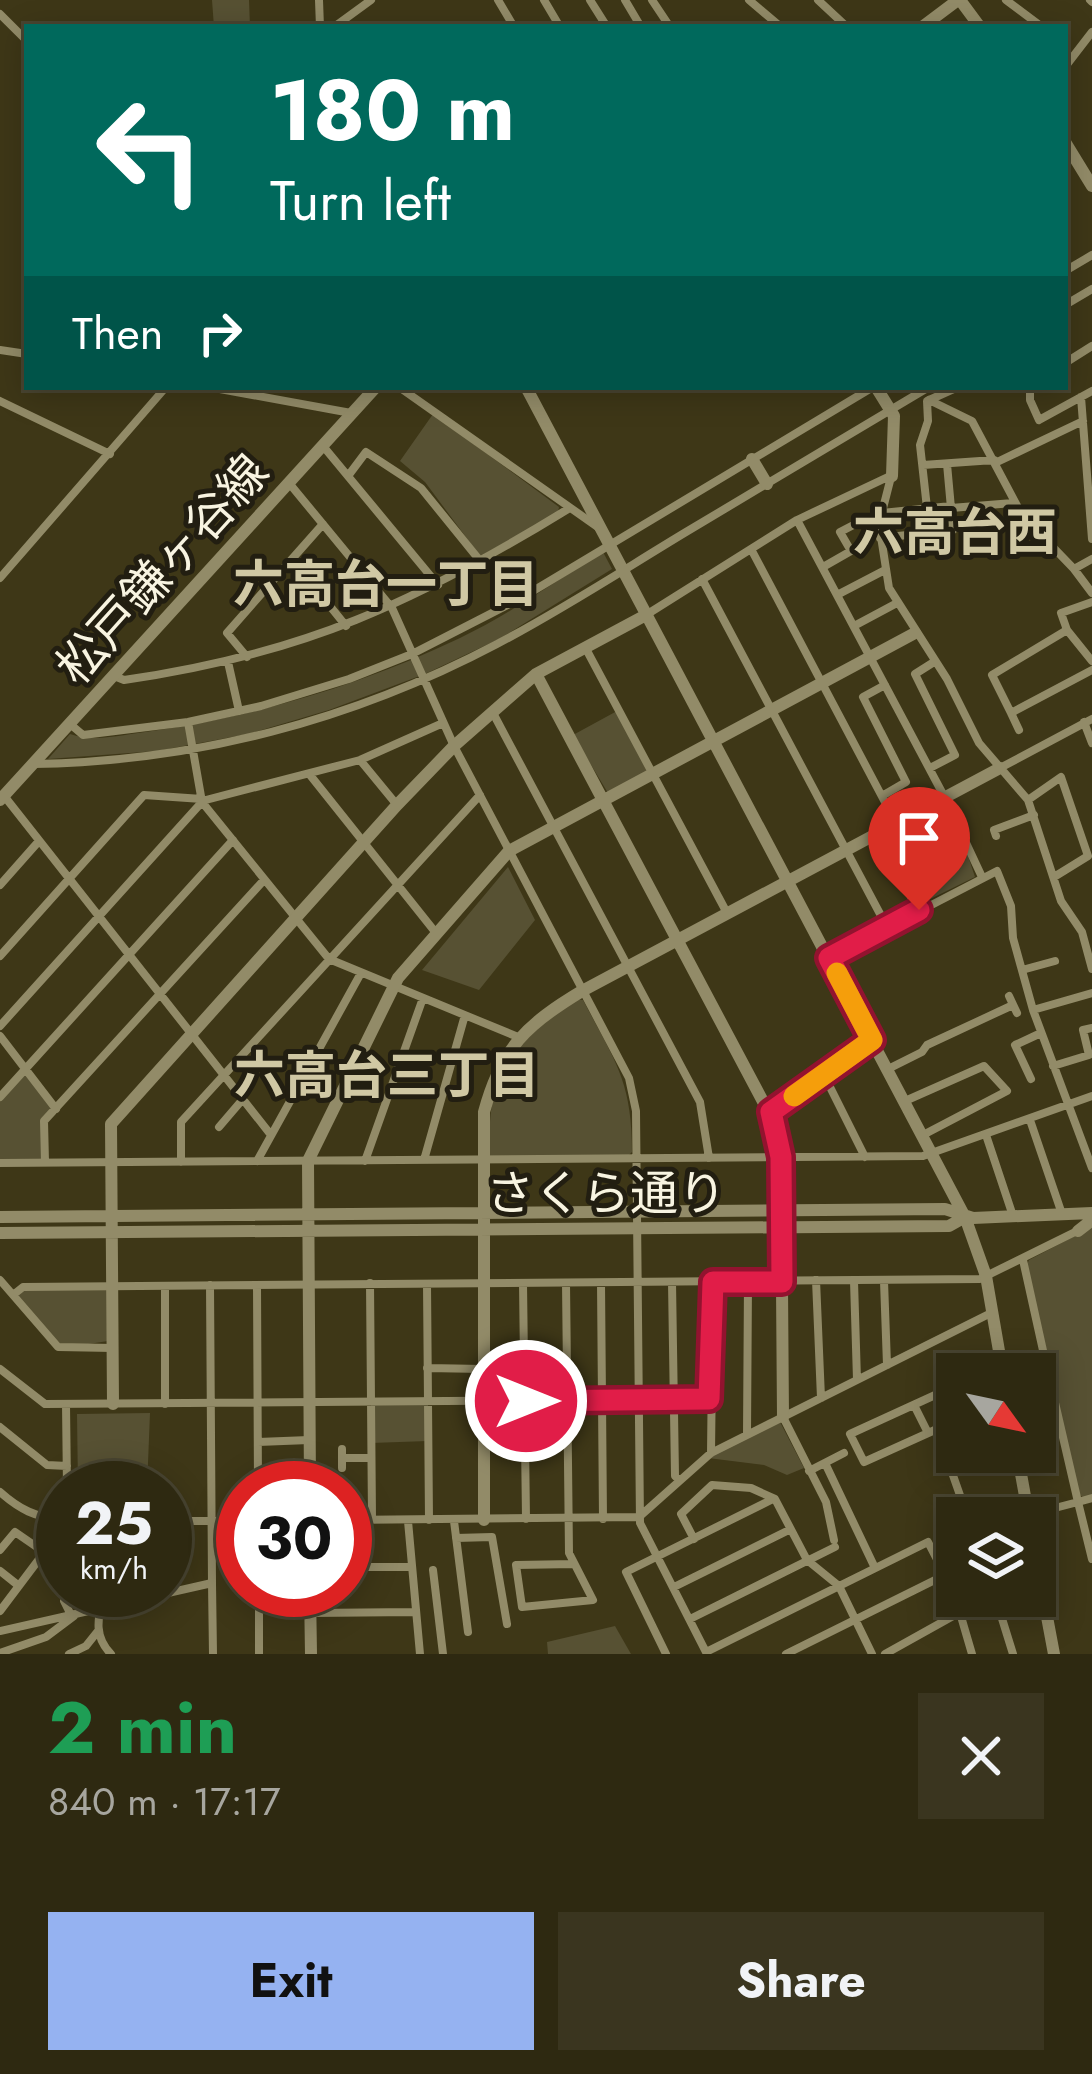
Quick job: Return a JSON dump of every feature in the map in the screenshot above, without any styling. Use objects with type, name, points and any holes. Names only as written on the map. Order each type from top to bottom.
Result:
[{"type":"street","points":[[339,24],[371,0]]},
{"type":"street","points":[[749,0],[777,24]]},
{"type":"street","points":[[761,10],[772,0]]},
{"type":"street","points":[[818,0],[844,24]]},
{"type":"street","points":[[926,24],[959,0],[978,24]]},
{"type":"street","points":[[1006,0],[1038,24]]},
{"type":"street","points":[[0,14],[24,38]]},
{"type":"street","points":[[1068,63],[1092,32]]},
{"type":"street","points":[[1068,46],[1076,52]]},
{"type":"street","points":[[1068,147],[1092,186]]},
{"type":"street","points":[[0,578],[163,390]]},
{"type":"street","points":[[226,390],[352,413]]},
{"type":"street","name":"松戸鎌ヶ谷線","points":[[2,798],[373,390]]},
{"type":"street","points":[[403,390],[600,529]]},
{"type":"street","points":[[528,390],[965,1217],[986,1276],[999,1353]]},
{"type":"street","points":[[70,724],[83,735],[188,722],[318,689],[412,654],[482,620],[870,390]]},
{"type":"street","points":[[877,390],[890,410],[892,476],[879,524],[889,588],[979,743],[1028,800],[1060,901],[1082,932],[1092,969]]},
{"type":"street","points":[[1030,390],[1039,419],[1092,391]]},
{"type":"street","points":[[33,764],[102,762],[193,750],[320,719],[423,680],[500,643],[890,410],[927,394]]},
{"type":"street","points":[[927,394],[972,422],[1013,503],[1075,569],[1092,598],[1061,614],[1092,666],[1011,713]]},
{"type":"street","points":[[927,394],[928,421],[920,446],[927,508]]},
{"type":"street","points":[[1081,397],[1092,538]]},
{"type":"street","points":[[0,400],[110,454]]},
{"type":"street","points":[[923,465],[994,461],[1083,421]]},
{"type":"street","points":[[323,446],[438,585]]},
{"type":"street","points":[[349,476],[366,452],[421,488],[482,562]]},
{"type":"street","points":[[752,459],[767,484]]},
{"type":"street","points":[[880,538],[953,530],[946,464]]},
{"type":"street","points":[[113,1404],[110,1124],[397,805],[454,746],[536,674],[646,615],[797,520],[892,476]]},
{"type":"street","points":[[288,482],[392,608],[454,746],[629,1078],[636,1111],[639,1517],[707,1653],[928,1542],[945,1575],[786,1654]]},
{"type":"street","points":[[882,513],[1013,503]]},
{"type":"street","points":[[114,676],[124,680],[228,662],[346,626],[482,562],[568,509]]},
{"type":"street","points":[[823,567],[851,551],[840,532],[865,519],[879,524]]},
{"type":"street","points":[[797,520],[946,798],[982,877]]},
{"type":"street","points":[[248,657],[227,633],[323,524]]},
{"type":"street","points":[[751,549],[897,824]]},
{"type":"street","points":[[292,559],[346,626]]},
{"type":"street","points":[[1075,569],[1092,559]]},
{"type":"street","points":[[837,595],[885,570]]},
{"type":"street","points":[[702,579],[887,927]]},
{"type":"street","points":[[854,626],[897,603]]},
{"type":"street","points":[[1019,730],[992,675],[1067,630]]},
{"type":"street","points":[[310,1461],[308,1161],[393,986],[509,850],[915,633]]},
{"type":"street","points":[[585,647],[728,914]]},
{"type":"street","points":[[228,662],[239,711]]},
{"type":"street","points":[[929,768],[955,755],[915,674],[935,662]]},
{"type":"street","points":[[536,674],[771,1112],[781,1157],[783,1417],[826,1502],[835,1544],[690,1619]]},
{"type":"street","points":[[882,796],[906,782],[863,697],[885,685]]},
{"type":"street","points":[[492,712],[700,1102],[709,1158]]},
{"type":"street","points":[[484,1520],[484,1112],[490,1088],[518,1037],[545,1013],[583,991],[1088,720],[1092,743]]},
{"type":"street","points":[[188,722],[202,801],[329,959],[518,1037]]},
{"type":"street","points":[[0,956],[144,795],[202,801],[310,775],[360,760],[443,723]]},
{"type":"street","points":[[360,760],[397,805]]},
{"type":"street","points":[[310,775],[436,934]]},
{"type":"street","points":[[1028,800],[1061,777],[1088,856],[1054,877]]},
{"type":"street","points":[[181,1162],[181,1122],[479,795]]},
{"type":"street","points":[[2,798],[271,1135]]},
{"type":"street","points":[[0,1026],[202,801]]},
{"type":"street","points":[[996,836],[994,830],[1034,815]]},
{"type":"street","points":[[0,1097],[232,840]]},
{"type":"street","points":[[0,885],[40,841]]},
{"type":"street","points":[[919,910],[900,876],[965,841]]},
{"type":"street","points":[[829,958],[997,871],[1011,906],[1012,938],[1033,1010],[1092,1168]]},
{"type":"street","points":[[45,1162],[44,1121],[264,880]]},
{"type":"street","points":[[1022,970],[1055,961]]},
{"type":"street","points":[[257,1161],[361,973]]},
{"type":"street","points":[[1033,1010],[1092,993]]},
{"type":"street","points":[[365,1161],[423,998]]},
{"type":"street","points":[[889,1069],[927,1045],[1013,1005]]},
{"type":"street","points":[[424,1160],[465,1015]]},
{"type":"street","points":[[1054,1066],[1089,1055],[1083,1030],[1092,1028]]},
{"type":"street","points":[[1030,1079],[1015,1045],[1041,1033]]},
{"type":"street","points":[[0,1036],[56,1109]]},
{"type":"street","points":[[771,1112],[872,1040]]},
{"type":"street","points":[[905,1101],[985,1066],[1007,1091],[923,1136]]},
{"type":"street","points":[[824,1075],[865,1156]]},
{"type":"street","points":[[0,1163],[933,1155],[1092,1096]]},
{"type":"street","points":[[219,1127],[243,1099]]},
{"type":"street","points":[[1030,1120],[1062,1214]]},
{"type":"street","points":[[986,1135],[1015,1217]]},
{"type":"street","name":"さくら通り","points":[[308,1224],[483,1213],[944,1209],[965,1217]]},
{"type":"street","points":[[1015,1217],[1062,1214],[1086,1220]]},
{"type":"street","name":"さくら通り","points":[[0,1217],[111,1226]]},
{"type":"street","points":[[965,1217],[1086,1220]]},
{"type":"street","name":"さくら通り","points":[[0,1234],[111,1226],[308,1224],[483,1229],[950,1226],[965,1217]]},
{"type":"street","points":[[13,1295],[22,1287],[884,1281],[986,1276],[1086,1220]]},
{"type":"street","points":[[1023,1259],[1044,1353]]},
{"type":"street","points":[[0,1280],[58,1347],[113,1348]]},
{"type":"street","points":[[816,1280],[820,1398]]},
{"type":"street","points":[[854,1281],[856,1380]]},
{"type":"street","points":[[884,1281],[887,1365]]},
{"type":"street","points":[[672,1282],[675,1476],[679,1480]]},
{"type":"street","points":[[711,1453],[713,1282]]},
{"type":"street","points":[[747,1434],[748,1282]]},
{"type":"street","points":[[370,1283],[371,1461]]},
{"type":"street","points":[[524,1283],[526,1519]]},
{"type":"street","points":[[566,1283],[569,1553],[593,1600],[522,1607],[516,1565],[574,1564]]},
{"type":"street","points":[[601,1283],[603,1519]]},
{"type":"street","points":[[427,1284],[429,1520]]},
{"type":"street","points":[[210,1285],[213,1654]]},
{"type":"street","points":[[257,1285],[258,1461]]},
{"type":"street","points":[[165,1286],[165,1404]]},
{"type":"street","points":[[372,1519],[639,1517],[711,1453],[992,1313]]},
{"type":"street","points":[[428,1368],[484,1369]]},
{"type":"street","points":[[0,1369],[45,1404],[709,1399]]},
{"type":"street","points":[[936,1395],[850,1434],[864,1462],[936,1429]]},
{"type":"street","points":[[67,1404],[67,1461]]},
{"type":"street","points":[[914,1405],[928,1433]]},
{"type":"street","points":[[1056,1407],[1091,1553]]},
{"type":"street","points":[[0,1427],[42,1461]]},
{"type":"street","points":[[258,1442],[310,1440]]},
{"type":"street","points":[[809,1472],[844,1453]]},
{"type":"street","points":[[342,1458],[371,1458]]},
{"type":"street","points":[[825,1463],[875,1568]]},
{"type":"street","points":[[694,1539],[681,1514],[712,1485],[752,1488],[775,1499],[807,1560],[839,1586],[872,1654]]},
{"type":"street","points":[[2,1497],[36,1514]]},
{"type":"street","points":[[1056,1508],[1092,1498]]},
{"type":"street","points":[[667,1654],[626,1572],[775,1499]]},
{"type":"street","points":[[454,1520],[468,1632]]},
{"type":"street","points":[[408,1521],[420,1654]]},
{"type":"street","points":[[192,1522],[216,1522]]},
{"type":"street","points":[[674,1588],[789,1530]]},
{"type":"street","points":[[0,1550],[15,1532],[36,1546]]},
{"type":"street","points":[[456,1538],[492,1537],[507,1624]]},
{"type":"street","points":[[0,1610],[36,1563]]},
{"type":"street","points":[[372,1568],[412,1568]]},
{"type":"street","points":[[433,1570],[443,1654]]},
{"type":"street","points":[[0,1571],[19,1586]]},
{"type":"street","points":[[192,1588],[212,1583]]},
{"type":"street","points":[[372,1612],[416,1612]]},
{"type":"street","points":[[0,1631],[60,1617]]},
{"type":"street","points":[[0,1653],[46,1637],[74,1617]]},
{"type":"street","points":[[99,1617],[99,1641],[111,1654]]},
{"type":"street","points":[[259,1617],[259,1654]]},
{"type":"street","points":[[310,1617],[311,1654]]},
{"type":"street","points":[[885,1654],[953,1617]]},
{"type":"street","points":[[961,1617],[973,1654]]},
{"type":"street","points":[[1000,1617],[1013,1654]]},
{"type":"street","points":[[1046,1617],[1054,1654]]},
{"type":"street","points":[[68,1654],[86,1646],[98,1631]]},
{"type":"street","points":[[911,1641],[917,1654]]},
{"type":"shaded area","points":[[212,0],[249,0],[250,24],[214,24]]},
{"type":"shaded area","points":[[433,414],[559,507],[558,513],[480,556],[425,482],[400,461]]},
{"type":"shaded area","points":[[603,552],[612,569],[499,639],[425,674],[329,710],[248,734],[157,751],[48,759],[70,734],[110,737],[231,717],[386,670],[479,629]]},
{"type":"shaded area","points":[[617,711],[647,768],[608,793],[573,735]]},
{"type":"shaded area","points":[[960,845],[965,847],[975,877],[918,905],[905,875]]},
{"type":"shaded area","points":[[508,867],[535,920],[479,990],[422,970]]},
{"type":"shaded area","points":[[576,999],[583,1000],[620,1072],[629,1107],[632,1152],[628,1156],[490,1157],[492,1102],[507,1064],[534,1032]]},
{"type":"shaded area","points":[[25,1069],[56,1109],[44,1121],[45,1162],[0,1163],[0,1097]]},
{"type":"shaded area","points":[[1092,1227],[1092,1496],[1085,1498],[1079,1495],[1056,1393],[1056,1353],[1047,1353],[1029,1260]]},
{"type":"shaded area","points":[[23,1287],[106,1289],[108,1341],[63,1348],[13,1295]]},
{"type":"shaded area","points":[[371,1402],[428,1402],[428,1441],[371,1443]]},
{"type":"shaded area","points":[[150,1413],[148,1461],[78,1461],[77,1414]]},
{"type":"shaded area","points":[[780,1422],[804,1468],[787,1475],[764,1465],[708,1458]]},
{"type":"shaded area","points":[[615,1626],[631,1654],[548,1654],[547,1642]]},
{"type":"slow traffic","points":[[794,1096],[872,1040],[837,973]]},
{"type":"district","name":"六高台西","points":[[955,532]]},
{"type":"district","name":"六高台一丁目","points":[[386,584]]},
{"type":"district","name":"六高台三丁目","points":[[387,1075]]},
{"type":"route","points":[[526,1401],[709,1399],[713,1282],[782,1282],[781,1157],[771,1112],[872,1040],[829,958],[919,910]]}]
